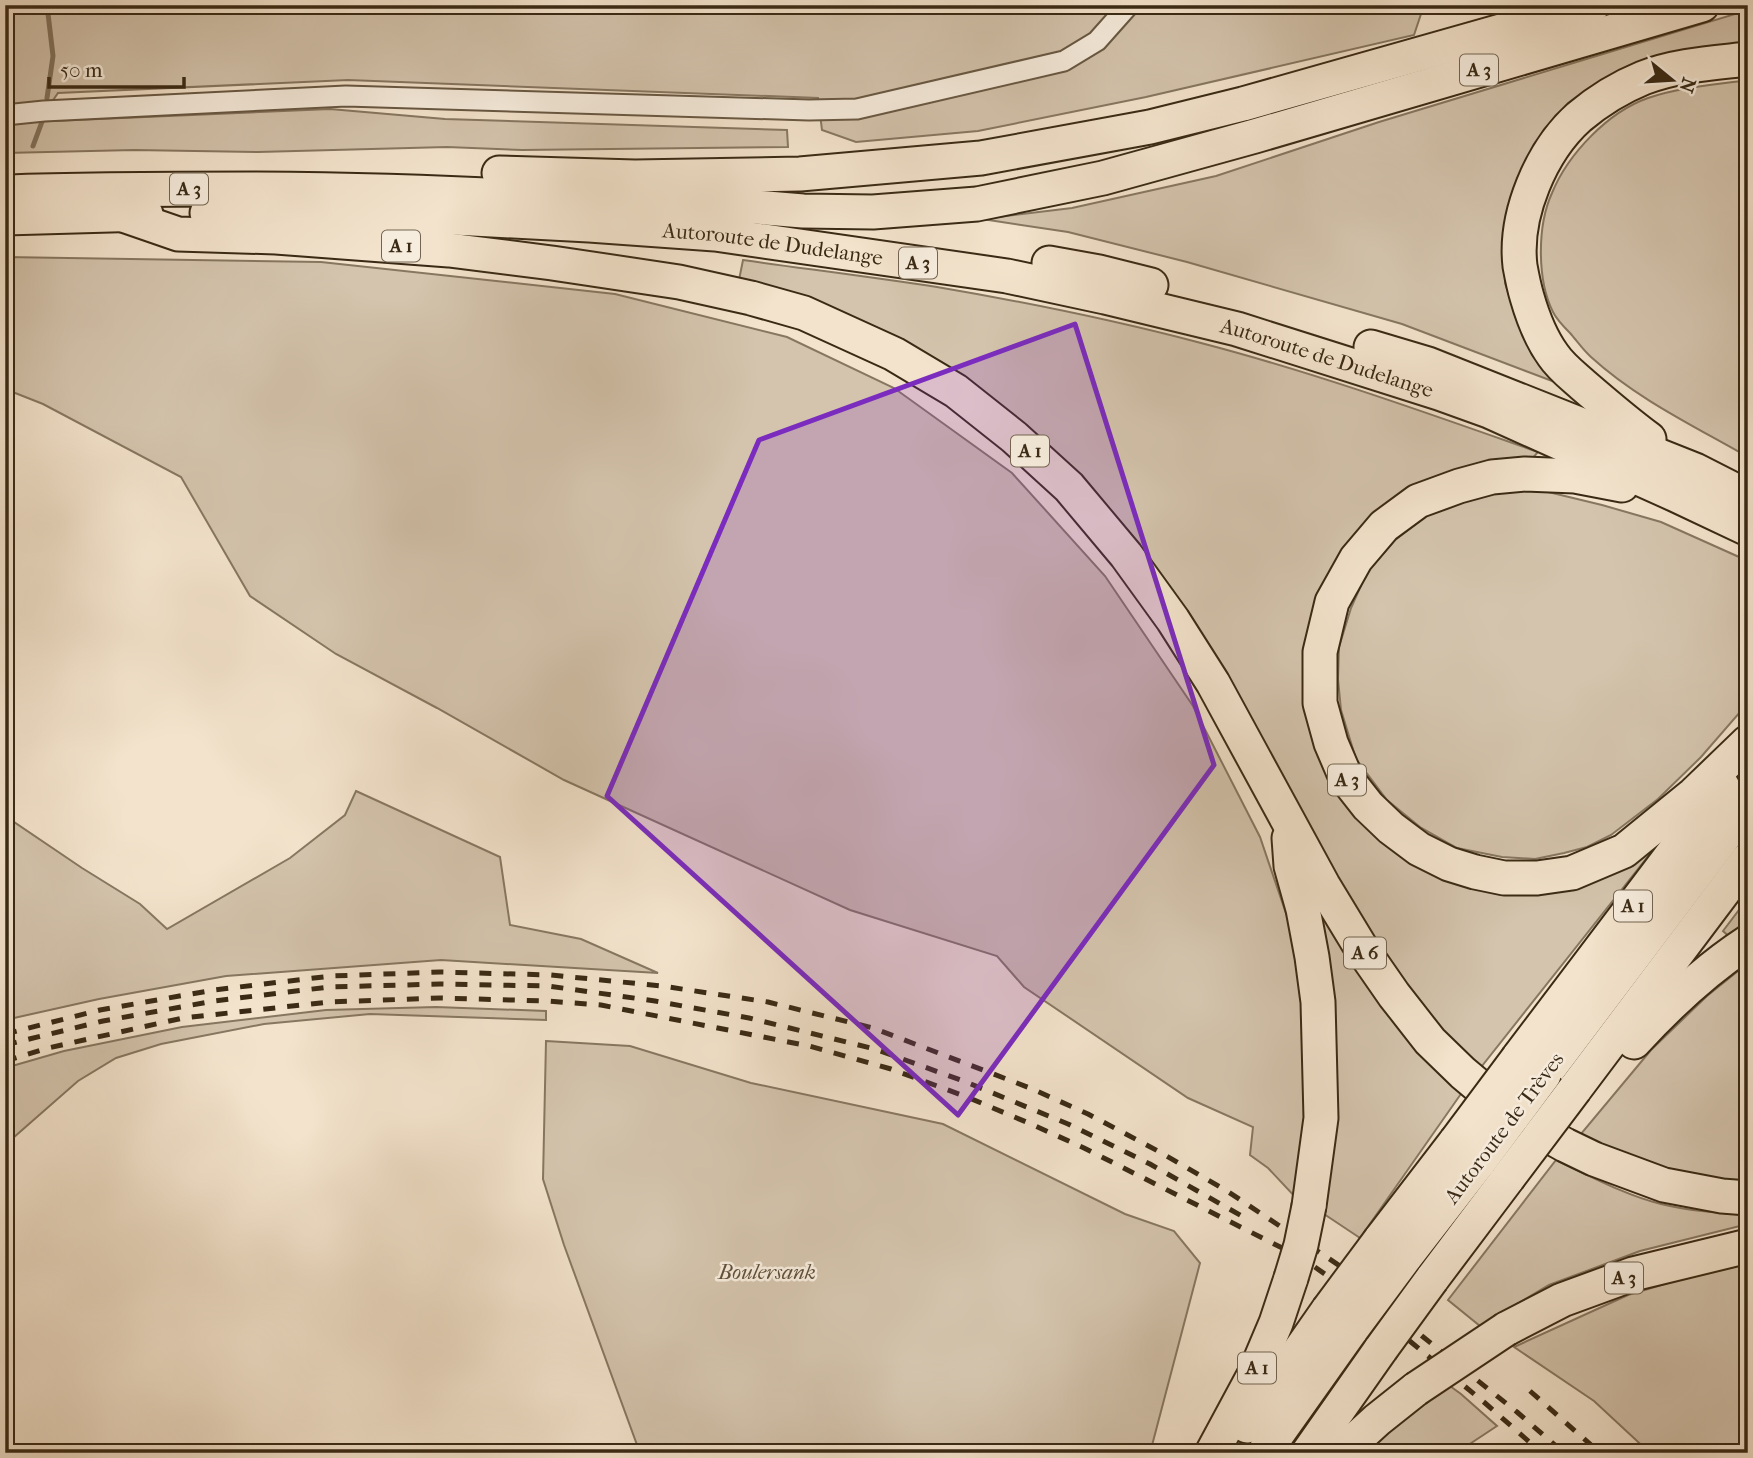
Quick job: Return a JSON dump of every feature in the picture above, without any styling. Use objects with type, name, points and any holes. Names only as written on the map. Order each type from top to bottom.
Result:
[{"type":"highway","name":"A 3","points":[[373,190],[428,171],[635,177],[786,174],[981,158],[1150,127],[1257,100],[1593,5]]},
{"type":"highway","name":"A 3","points":[[593,201],[683,201],[803,211],[873,212],[977,204],[1116,174],[1702,5]]},
{"type":"highway","points":[[1686,482],[1658,446],[1617,415],[1555,358],[1541,336],[1529,305],[1520,265],[1521,234],[1527,204],[1542,165],[1578,118],[1643,78],[1686,67],[1748,59]]},
{"type":"highway","name":"Autoroute de Dudelange","points":[[5,192],[98,189],[373,190],[593,201],[800,223],[1099,272],[1264,314],[1428,365],[1686,482],[1748,529]]},
{"type":"highway","name":"Autoroute de Dudelange","points":[[5,218],[201,212],[435,217],[589,225],[715,234],[1007,276],[1237,329],[1439,393],[1686,482],[1748,497]]},
{"type":"highway","name":"A 1","points":[[123,215],[178,234],[276,237],[449,250],[552,263],[678,282],[804,313],[894,354],[956,391],[1014,437],[1069,487],[1126,555],[1173,620],[1213,684],[1287,818],[1291,866],[1312,957],[1318,1002],[1321,1118],[1309,1206],[1301,1245],[1276,1323],[1254,1375],[1212,1453]]},
{"type":"highway","name":"A 3","points":[[1686,482],[1525,474],[1492,477],[1418,501],[1384,526],[1356,559],[1332,602],[1320,652],[1320,703],[1331,743],[1346,778],[1368,806],[1391,828],[1419,849],[1449,864],[1504,878],[1537,878],[1572,873],[1624,851],[1694,794],[1748,742]]},
{"type":"highway","name":"A 1","points":[[1228,1453],[1340,1319],[1531,1067],[1748,754]]},
{"type":"highway","name":"Autoroute de Trèves","points":[[1531,1067],[1748,805]]},
{"type":"highway","name":"A 6","points":[[1287,818],[1323,885],[1394,995],[1430,1041],[1500,1104],[1544,1133],[1594,1159],[1664,1185],[1748,1198]]},
{"type":"highway","name":"Autoroute de Trèves","points":[[1308,1453],[1432,1279],[1748,859]]},
{"type":"highway","points":[[1575,1090],[1623,1054],[1667,1007],[1721,959],[1748,942]]},
{"type":"highway","name":"A 3","points":[[1341,1453],[1416,1389],[1506,1329],[1562,1300],[1633,1274],[1748,1245]]},
{"type":"highway","name":"A 1","points":[[1264,1453],[1340,1319]]},
{"type":"street","points":[[5,115],[346,96],[857,109],[1064,61],[1097,41],[1129,5]]},
{"type":"highlighted area","points":[[1075,324],[1214,765],[958,1115],[607,796],[759,440]]},
{"type":"green space","points":[[5,5],[1424,5],[1414,35],[1146,97],[978,131],[856,142],[822,130],[818,98],[348,80],[58,93],[51,103],[5,107]]},
{"type":"green space","points":[[1748,10],[1748,43],[1703,49],[1564,109],[1535,144],[1516,185],[1505,229],[1505,283],[1515,312],[1560,384],[1402,324],[1187,262],[1068,232],[982,219],[1072,208],[1216,176],[1379,122]]},
{"type":"green space","points":[[1748,80],[1748,457],[1647,399],[1588,354],[1553,312],[1544,285],[1541,253],[1547,206],[1559,178],[1579,149],[1604,124],[1618,113],[1660,94]]},
{"type":"green space","points":[[330,109],[445,119],[787,130],[788,147],[522,150],[447,147],[258,152],[134,150],[5,153],[5,123]]},
{"type":"green space","points":[[5,257],[321,262],[615,294],[787,337],[894,388],[1012,473],[1105,576],[1193,706],[1260,837],[1293,934],[1301,982],[1310,1096],[1298,1200],[1268,1168],[1250,1155],[1253,1127],[1188,1098],[1024,987],[997,956],[850,910],[564,780],[336,654],[250,596],[181,477],[43,404],[5,389]]},
{"type":"green space","points":[[743,260],[937,287],[1135,327],[1287,367],[1538,452],[1531,460],[1372,520],[1307,702],[1445,877],[1648,847],[1653,850],[1478,1071],[1433,1024],[1032,436],[739,280]]},
{"type":"green space","points":[[1540,490],[1661,522],[1748,561],[1748,703],[1701,757],[1658,799],[1611,835],[1587,847],[1535,859],[1502,857],[1457,848],[1420,827],[1387,800],[1356,759],[1341,710],[1338,679],[1339,647],[1351,608],[1367,572],[1395,540],[1426,516],[1472,496],[1504,491]]},
{"type":"green space","points":[[356,791],[500,857],[510,925],[581,939],[658,973],[441,960],[226,976],[99,999],[5,1020],[5,816],[140,904],[167,929],[290,858],[345,815]]},
{"type":"green space","points":[[1748,898],[1748,930],[1733,940],[1723,931]]},
{"type":"green space","points":[[1321,910],[1366,984],[1404,1035],[1463,1091],[1360,1238],[1318,1210],[1323,950]]},
{"type":"green space","points":[[1748,963],[1748,1183],[1696,1178],[1637,1160],[1580,1135],[1651,1050],[1707,996]]},
{"type":"green space","points":[[436,1007],[546,1011],[546,1020],[370,1014],[264,1024],[161,1044],[116,1058],[78,1081],[5,1145],[5,1068],[64,1051],[182,1027],[326,1010]]},
{"type":"green space","name":"Boulersank","points":[[546,1041],[630,1046],[751,1083],[943,1124],[1125,1214],[1174,1231],[1200,1263],[1150,1453],[640,1453],[564,1245],[543,1179]]},
{"type":"green space","points":[[1556,1160],[1634,1196],[1693,1210],[1748,1215],[1748,1224],[1640,1251],[1549,1285],[1480,1326],[1448,1300]]},
{"type":"green space","points":[[1748,1259],[1748,1453],[1650,1453],[1594,1401],[1514,1347],[1628,1295]]},
{"type":"green space","points":[[1443,1381],[1497,1426],[1456,1453],[1359,1453]]},
{"type":"waterway","points":[[47,5],[53,56],[47,98]]},
{"type":"waterway","points":[[33,146],[43,119]]},
{"type":"railway","points":[[5,1034],[100,1010],[214,990],[331,976],[440,972],[551,975],[662,986],[768,1002],[873,1028],[1030,1088],[1088,1114],[1227,1191],[1340,1266],[1564,1453]]},
{"type":"railway","points":[[5,1045],[103,1021],[214,1001],[329,987],[440,984],[548,986],[749,1018],[875,1049],[966,1082],[1068,1124],[1150,1164],[1247,1219]]},
{"type":"railway","points":[[5,1061],[48,1048],[183,1018],[329,1002],[440,998],[601,1005],[809,1046],[891,1069],[1031,1124],[1302,1258],[1349,1291],[1542,1453]]},
{"type":"railway","points":[[1530,1391],[1600,1453]]}]
